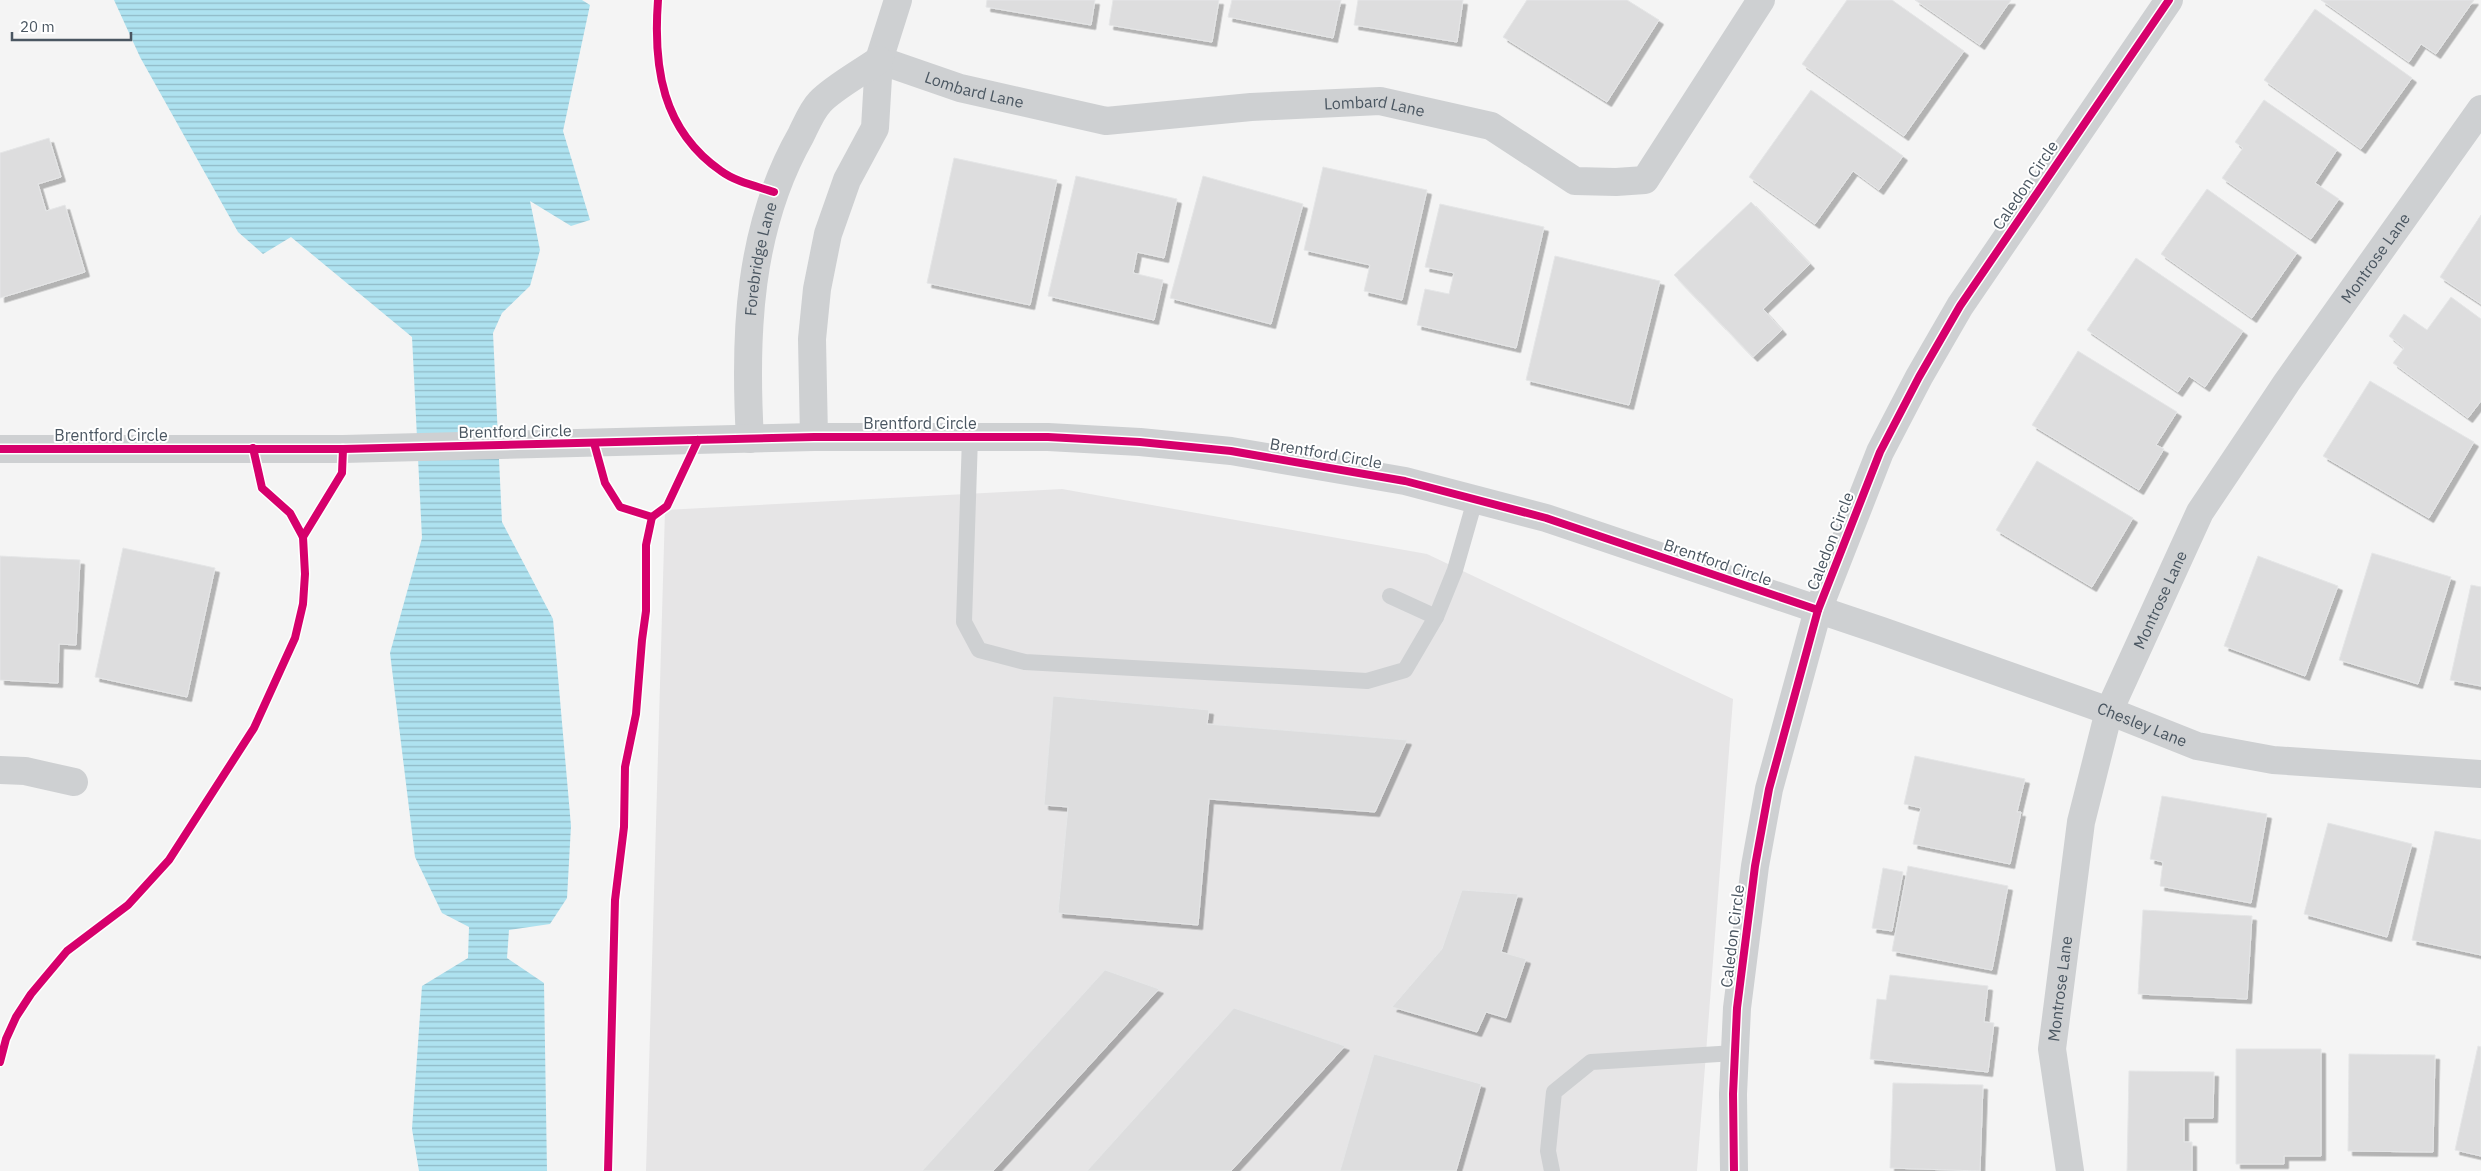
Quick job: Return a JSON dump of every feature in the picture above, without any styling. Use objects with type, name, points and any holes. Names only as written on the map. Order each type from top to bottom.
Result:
[{"type":"street","points":[[814,437],[812,339],[817,289],[828,234],[847,180],[875,128],[879,60],[898,0]]},
{"type":"street","name":"Lombard Lane","points":[[879,60],[960,88],[1106,121],[1251,107],[1380,101],[1491,126],[1575,181],[1616,182],[1645,180],[1761,0]]},
{"type":"street","name":"Caledon Circle","points":[[1734,1171],[1733,1094],[1735,1053],[1744,944],[1758,847],[1770,789],[1818,610],[1880,452],[1919,377],[1966,298],[2169,0]]},
{"type":"street","name":"Forebridge Lane","points":[[750,439],[747,357],[750,302],[758,250],[774,192],[793,148],[819,102],[879,60]]},
{"type":"street","name":"Montrose Lane","points":[[2070,1171],[2052,1049],[2081,822],[2109,711],[2200,512],[2287,382],[2481,109]]},
{"type":"street","name":"Brentford Circle","points":[[0,449],[349,448],[814,437],[1048,437],[1140,442],[1231,451],[1405,481],[1546,518],[1818,610]]},
{"type":"street","name":"Chesley Lane","points":[[1818,610],[2109,711],[2197,746],[2273,760],[2481,774]]},
{"type":"street","points":[[0,770],[25,771],[74,782]]},
{"type":"lane","points":[[970,437],[964,622],[978,650],[1025,662],[1367,681],[1405,670],[1436,617],[1456,570],[1475,500]]},
{"type":"lane","points":[[1390,596],[1436,617]]},
{"type":"lane","points":[[1552,1171],[1548,1151],[1554,1092],[1591,1062],[1735,1053]]},
{"type":"shaded area","points":[[1062,489],[1427,554],[1733,699],[1697,1171],[646,1171],[665,510]]},
{"type":"water","points":[[114,0],[582,0],[590,5],[563,131],[590,220],[571,226],[530,201],[540,250],[530,286],[502,313],[493,333],[502,522],[553,619],[571,826],[567,898],[550,924],[509,930],[507,958],[544,983],[547,1171],[419,1171],[412,1129],[422,986],[468,958],[469,927],[442,913],[415,857],[390,653],[422,538],[412,337],[291,237],[263,254],[238,232],[140,57]]},
{"type":"building","points":[[987,0],[1095,0],[1091,25],[986,7]]},
{"type":"building","points":[[1113,0],[1219,0],[1212,42],[1109,25]]},
{"type":"building","points":[[1232,0],[1341,0],[1333,38],[1228,17]]},
{"type":"building","points":[[1358,0],[1463,0],[1457,42],[1354,25]]},
{"type":"building","points":[[1527,0],[1627,0],[1659,20],[1607,102],[1503,37]]},
{"type":"building","points":[[1847,0],[1892,0],[1964,51],[1904,136],[1802,64]]},
{"type":"building","points":[[1915,0],[2011,0],[1980,45]]},
{"type":"building","points":[[2321,0],[2474,0],[2436,54],[2421,44],[2409,62]]},
{"type":"building","points":[[2315,9],[2412,78],[2361,149],[2264,80]]},
{"type":"building","points":[[1811,90],[1903,156],[1879,190],[1853,171],[1815,224],[1749,177]]},
{"type":"building","points":[[2264,100],[2337,150],[2315,183],[2339,199],[2311,239],[2222,178],[2243,148],[2235,142]]},
{"type":"building","points":[[49,138],[61,177],[38,184],[46,211],[65,205],[85,272],[0,298],[0,153]]},
{"type":"building","points":[[954,158],[1057,180],[1030,305],[927,283]]},
{"type":"building","points":[[1323,167],[1427,190],[1402,300],[1364,291],[1370,265],[1304,250]]},
{"type":"building","points":[[1076,176],[1177,199],[1164,258],[1137,252],[1133,273],[1163,280],[1154,320],[1048,296]]},
{"type":"building","points":[[1203,176],[1303,204],[1271,324],[1170,298]]},
{"type":"building","points":[[2207,189],[2297,253],[2252,318],[2161,254]]},
{"type":"building","points":[[1751,202],[1810,264],[1763,309],[1782,330],[1753,357],[1674,275]]},
{"type":"building","points":[[1440,204],[1544,227],[1516,348],[1417,325],[1425,289],[1449,294],[1454,273],[1425,267]]},
{"type":"building","points":[[2481,215],[2481,304],[2440,277]]},
{"type":"building","points":[[1555,256],[1660,281],[1629,405],[1526,380]]},
{"type":"building","points":[[2136,258],[2243,331],[2205,387],[2189,376],[2178,392],[2087,330]]},
{"type":"building","points":[[2451,297],[2481,319],[2481,401],[2468,418],[2393,363],[2404,348],[2389,336],[2404,314],[2427,330]]},
{"type":"building","points":[[2078,351],[2177,412],[2156,445],[2164,449],[2139,490],[2032,425]]},
{"type":"building","points":[[2370,381],[2474,442],[2429,518],[2323,456]]},
{"type":"building","points":[[2037,461],[2133,518],[2092,587],[1996,530]]},
{"type":"building","points":[[123,548],[215,568],[187,697],[95,677]]},
{"type":"building","points":[[2372,553],[2451,577],[2418,684],[2339,660]]},
{"type":"building","points":[[0,556],[80,560],[76,645],[59,644],[58,683],[0,680]]},
{"type":"building","points":[[2258,556],[2338,586],[2305,676],[2224,646]]},
{"type":"building","points":[[2471,585],[2481,587],[2481,686],[2450,680]]},
{"type":"building","points":[[1053,696],[1209,710],[1207,724],[1407,740],[1375,812],[1209,799],[1198,925],[1058,913],[1068,807],[1044,805]]},
{"type":"building","points":[[1915,756],[2025,779],[2017,812],[2021,812],[2010,864],[1913,844],[1921,808],[1904,804]]},
{"type":"building","points":[[2162,796],[2267,814],[2251,903],[2160,886],[2163,862],[2150,859]]},
{"type":"building","points":[[2328,823],[2412,844],[2387,937],[2304,914]]},
{"type":"building","points":[[2435,831],[2481,840],[2481,955],[2412,940]]},
{"type":"building","points":[[1908,866],[2008,886],[1992,970],[1892,951]]},
{"type":"building","points":[[1883,868],[1903,872],[1892,931],[1872,928]]},
{"type":"building","points":[[1462,890],[1518,894],[1501,952],[1526,959],[1506,1018],[1486,1012],[1477,1032],[1392,1007],[1442,949]]},
{"type":"building","points":[[2143,910],[2252,916],[2247,999],[2138,994]]},
{"type":"building","points":[[1105,970],[1159,989],[993,1171],[922,1171]]},
{"type":"building","points":[[1890,975],[1988,986],[1984,1022],[1994,1023],[1988,1072],[1870,1059],[1877,999],[1886,1000]]},
{"type":"building","points":[[1234,1008],[1345,1046],[1231,1171],[1087,1171]]},
{"type":"building","points":[[2478,1046],[2481,1047],[2481,1156],[2455,1150]]},
{"type":"building","points":[[2236,1049],[2321,1049],[2321,1156],[2284,1156],[2284,1164],[2236,1164]]},
{"type":"building","points":[[1374,1054],[1481,1084],[1456,1171],[1340,1171]]},
{"type":"building","points":[[2349,1054],[2435,1055],[2433,1152],[2348,1151]]},
{"type":"building","points":[[2129,1071],[2214,1072],[2213,1118],[2184,1118],[2184,1142],[2192,1142],[2192,1171],[2127,1171]]},
{"type":"building","points":[[1893,1083],[1983,1085],[1980,1171],[1890,1168]]},
{"type":"cycle path","points":[[658,0],[657,49],[660,73],[674,117],[701,155],[721,171],[733,178],[774,192]]},
{"type":"cycle path","points":[[1734,1171],[1733,1094],[1737,1008],[1755,866],[1769,789],[1818,610],[1880,452],[1919,377],[1960,306],[2169,0]]},
{"type":"cycle path","points":[[0,449],[343,449],[814,437],[1048,437],[1140,442],[1231,451],[1405,481],[1546,518],[1818,610]]},
{"type":"cycle path","points":[[652,517],[667,506],[698,440]]},
{"type":"cycle path","points":[[594,443],[605,483],[620,507],[652,517],[646,545],[646,611],[636,714],[625,767],[624,827],[615,900],[608,1171]]},
{"type":"cycle path","points":[[0,1062],[6,1039],[16,1017],[31,994],[67,951],[128,905],[169,860],[254,728],[295,638],[303,604],[305,574],[303,537],[290,513],[262,488],[253,448]]},
{"type":"cycle path","points":[[303,537],[342,473],[343,449]]}]
